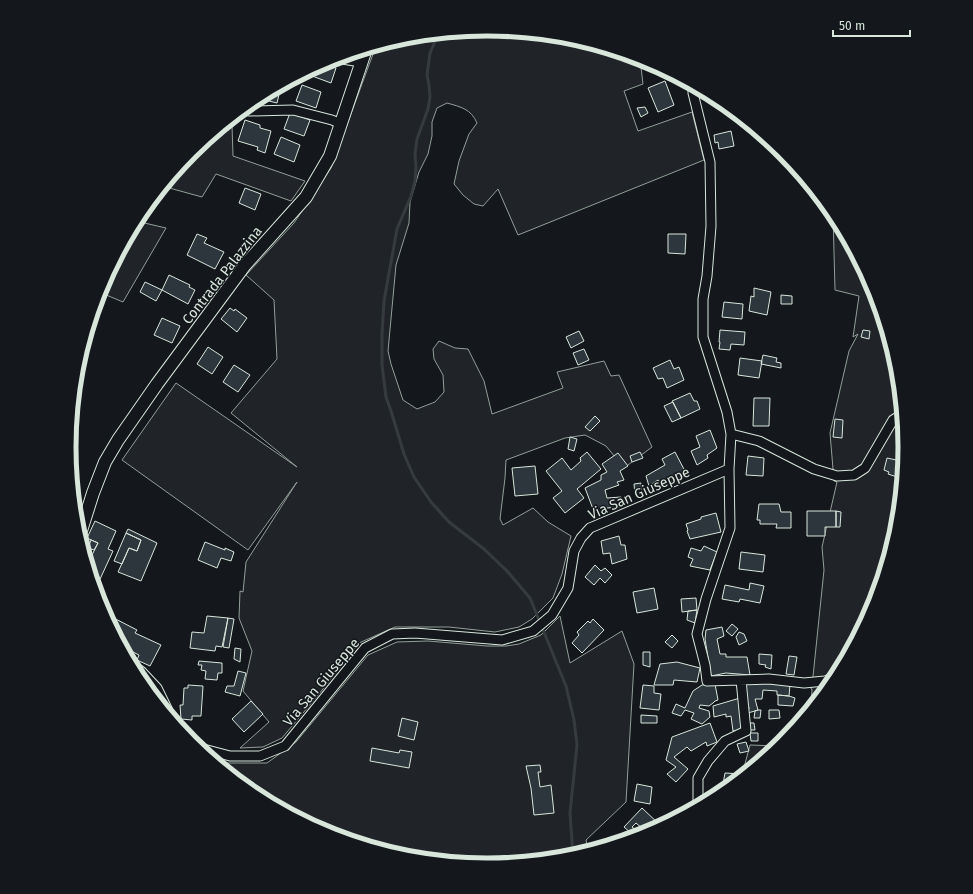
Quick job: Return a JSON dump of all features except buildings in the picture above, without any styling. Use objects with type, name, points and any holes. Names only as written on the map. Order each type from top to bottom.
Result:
[{"type":"street","name":"Contrada Palazzina","points":[[83,525],[105,462],[118,440],[157,384],[246,265],[306,197],[330,156],[364,55]]},
{"type":"street","points":[[348,60],[361,62]]},
{"type":"street","points":[[693,92],[710,162],[711,226],[707,276],[703,299],[703,337],[727,412],[731,434],[729,469],[730,528],[706,599],[697,634],[705,665],[707,681],[769,679],[804,683],[824,681]]},
{"type":"street","points":[[250,111],[292,110],[332,120],[341,124]]},
{"type":"street","points":[[731,434],[760,441],[814,469],[837,476],[854,475],[865,468],[893,420],[897,418]]},
{"type":"street","name":"Via San Giuseppe","points":[[210,751],[230,756],[260,756],[286,746],[365,648],[392,634],[414,633],[502,640],[533,631],[552,615],[568,588],[574,551],[581,538],[590,528],[729,469]]},
{"type":"street","points":[[146,676],[157,688],[163,701]]},
{"type":"street","points":[[698,799],[698,778],[708,761],[725,741],[746,731],[741,680]]},
{"type":"shaded area","points":[[486,36],[513,37],[567,44],[593,50],[641,66],[643,84],[624,91],[638,131],[692,112],[704,160],[518,235],[498,189],[483,206],[474,204],[463,195],[454,184],[459,161],[469,134],[477,123],[475,118],[461,107],[447,103],[437,108],[432,122],[432,136],[428,154],[419,172],[410,202],[409,223],[396,265],[388,351],[403,400],[417,409],[435,402],[444,392],[443,375],[434,359],[433,349],[439,341],[455,348],[468,349],[484,381],[492,414],[563,388],[557,372],[604,361],[611,376],[619,375],[652,447],[624,468],[606,446],[585,435],[565,438],[506,460],[500,519],[503,525],[533,508],[548,522],[571,536],[562,574],[553,598],[532,619],[519,627],[495,632],[449,627],[395,627],[359,643],[282,738],[263,747],[240,748],[269,722],[243,691],[252,651],[239,618],[240,591],[243,592],[246,562],[297,482],[248,550],[122,460],[176,383],[297,467],[231,413],[277,359],[274,300],[246,275],[294,223],[331,168],[374,52],[406,44],[433,40]]},
{"type":"shaded area","points":[[231,125],[233,156],[305,181],[291,201],[216,174],[202,197],[168,188],[196,156]]},
{"type":"shaded area","points":[[143,223],[166,228],[123,302],[105,295],[118,265],[131,241]]},
{"type":"shaded area","points":[[833,228],[855,265],[866,290],[876,315],[890,367],[897,420],[897,474],[890,527],[876,579],[855,629],[842,653],[811,699],[811,689],[824,570],[822,547],[837,482],[834,481],[830,433],[849,351],[858,334],[853,337],[859,296],[835,290]]},
{"type":"shaded area","points":[[560,616],[570,663],[622,631],[634,664],[626,802],[586,840],[587,845],[540,854],[486,858],[460,857],[406,850],[354,836],[305,816],[258,789],[224,763],[267,763],[296,742],[368,655],[397,642],[428,641],[487,646],[506,646],[519,644],[541,635]]},
{"type":"shaded area","points":[[750,745],[768,746],[757,756],[744,767]]},
{"type":"waterway","points":[[436,40],[430,53],[427,75],[430,97],[428,109],[417,139],[415,154],[415,181],[411,196],[397,229],[384,301],[382,365],[386,397],[404,454],[414,477],[431,502],[449,522],[484,549],[507,571],[530,598],[566,686],[574,720],[577,745],[570,813],[573,849]]}]
